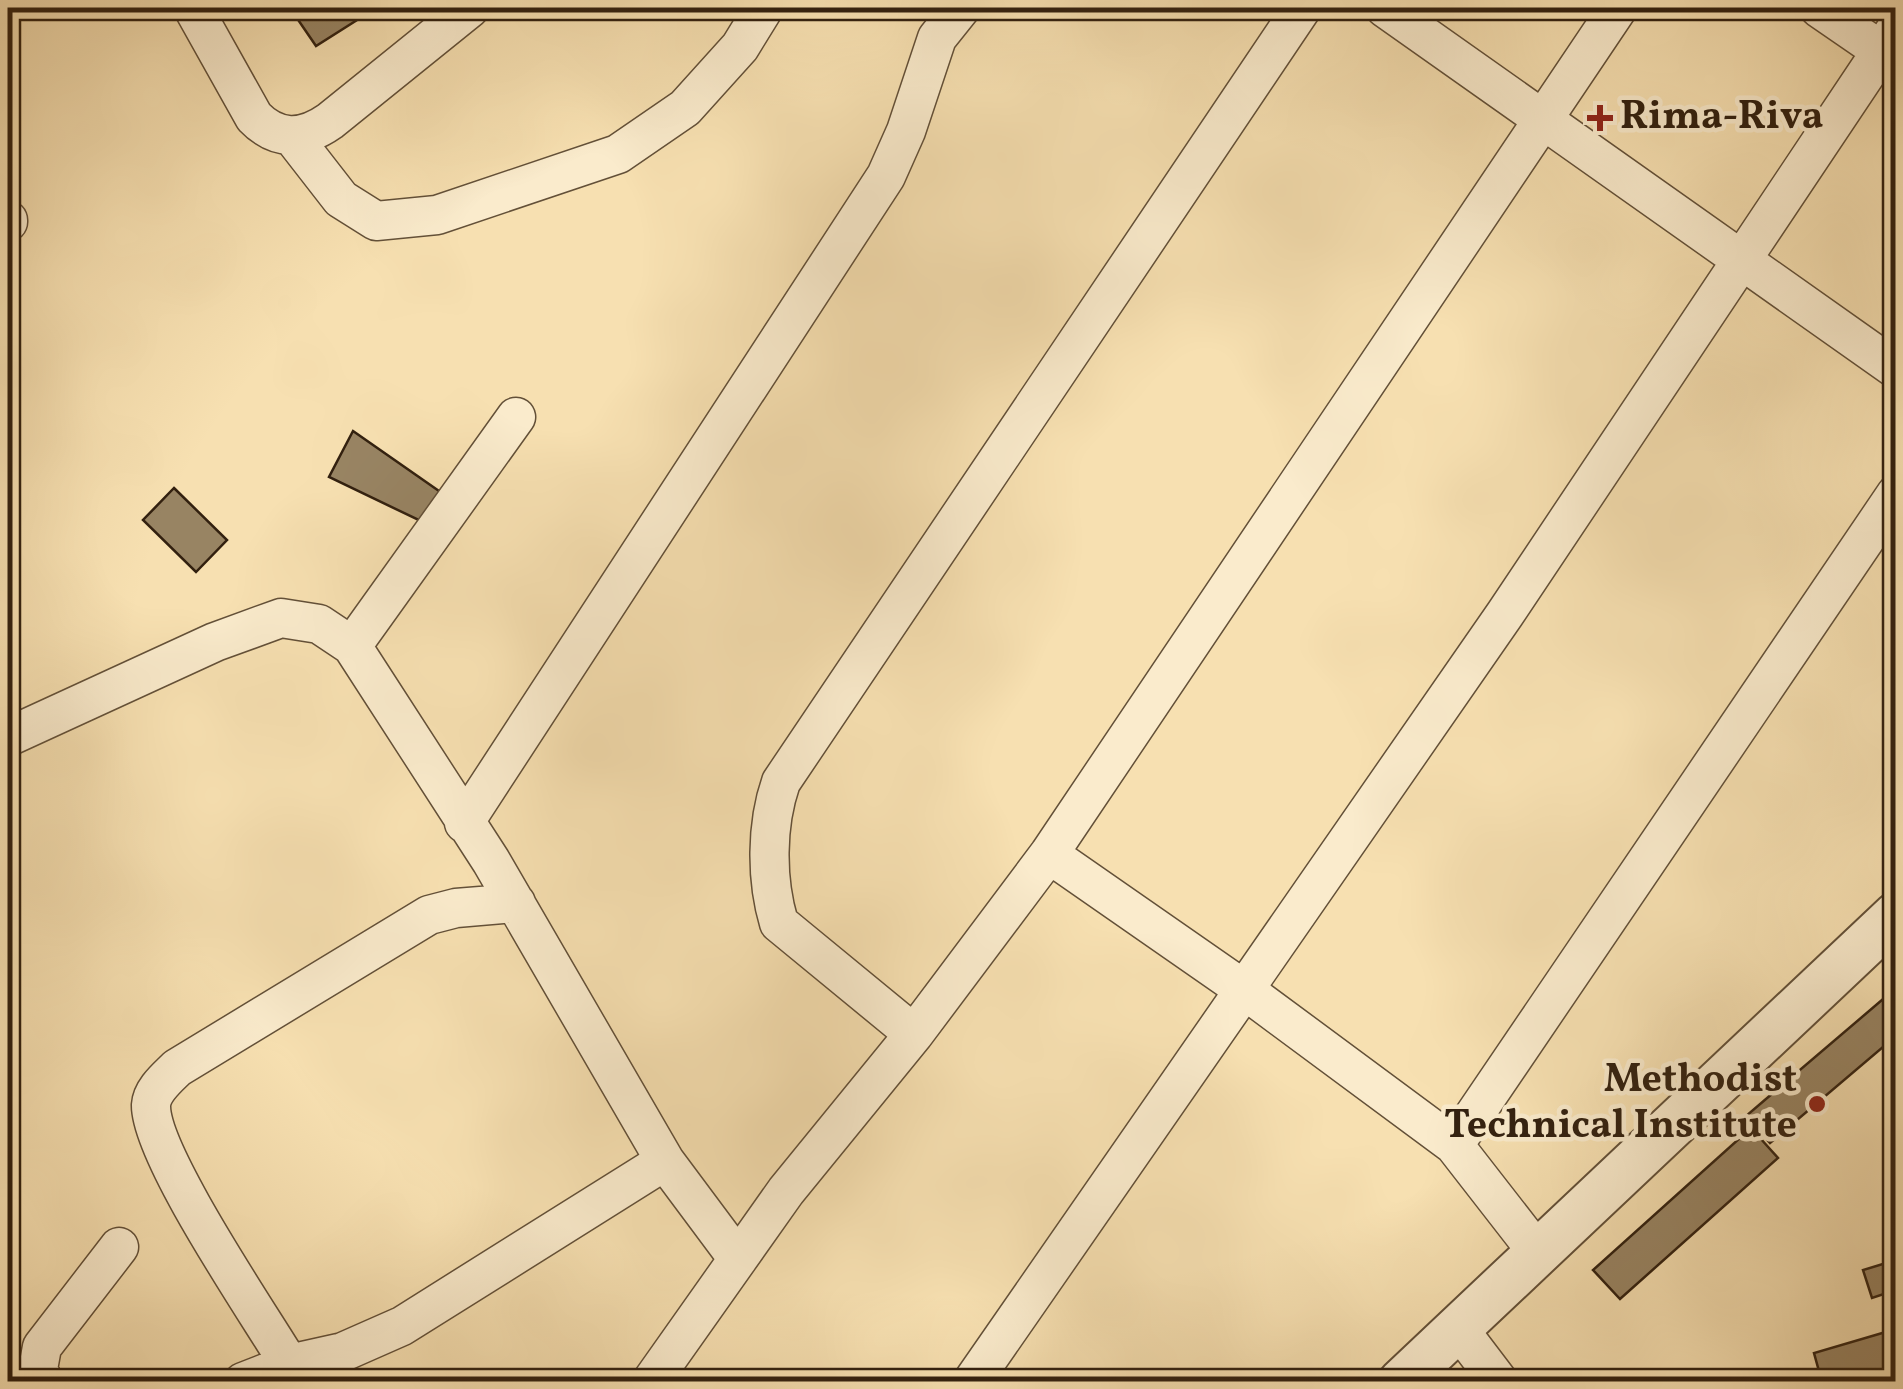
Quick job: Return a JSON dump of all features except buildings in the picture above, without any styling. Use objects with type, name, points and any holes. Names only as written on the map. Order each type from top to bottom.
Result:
[{"type":"street","points":[[193,8],[254,117],[268,132],[292,136],[312,134],[321,128],[470,8]]},
{"type":"street","points":[[292,136],[341,200],[376,221],[437,215],[618,154],[686,108],[740,47],[764,8]]},
{"type":"street","points":[[464,823],[886,176],[906,132],[937,38],[961,8]]},
{"type":"street","points":[[914,1034],[778,923],[771,898],[771,809],[781,782],[1302,8]]},
{"type":"street","points":[[1385,8],[1896,369]]},
{"type":"street","points":[[651,1382],[786,1191],[914,1034],[1049,854],[1618,8]]},
{"type":"street","points":[[972,1382],[1246,991],[1891,47],[1819,8]]},
{"type":"street","points":[[352,646],[516,418]]},
{"type":"street","points":[[1454,1145],[1896,494]]},
{"type":"street","points":[[8,736],[215,642],[282,618],[319,624],[352,646],[516,903],[665,1162],[738,1259]]},
{"type":"street","points":[[1049,854],[1246,991],[1454,1145],[1538,1253]]},
{"type":"street","points":[[289,1364],[190,1202],[160,1144],[151,1107],[153,1096],[177,1068],[429,915],[456,908],[516,903]]},
{"type":"street","points":[[1401,1382],[1896,915]]},
{"type":"street","points":[[242,1382],[289,1364],[343,1352],[402,1326],[665,1162]]},
{"type":"street","points":[[44,1382],[38,1369],[42,1347],[119,1247]]},
{"type":"street","points":[[1458,1328],[1499,1382]]},
{"type":"place","name":"Rima-Riva","points":[[1600,118]]},
{"type":"place","name":"Methodist Technical Institute","points":[[1817,1104]]}]
